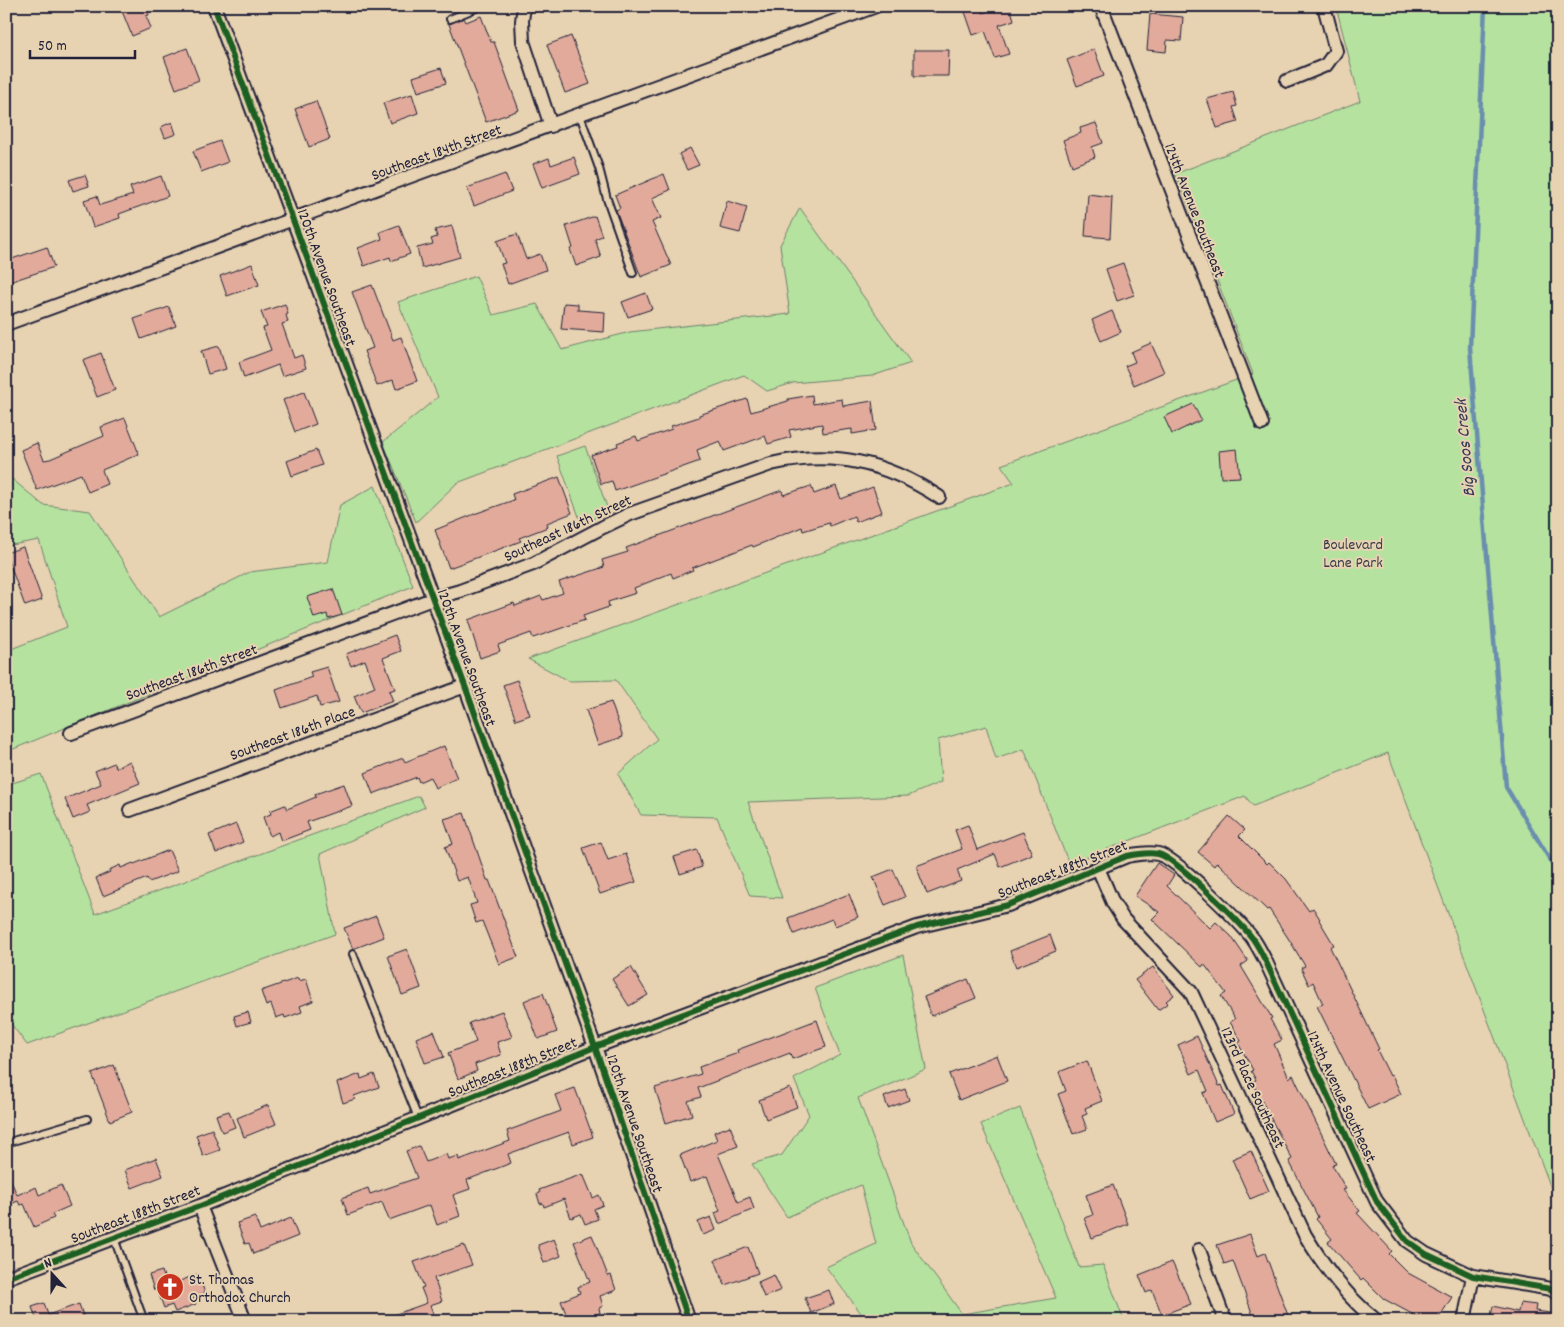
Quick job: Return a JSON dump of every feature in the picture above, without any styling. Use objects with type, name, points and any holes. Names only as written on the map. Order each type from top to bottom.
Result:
[{"type":"street","name":"120th Avenue Southeast","points":[[214,6],[595,1047],[689,1321]]},
{"type":"street","points":[[524,6],[522,21],[523,41],[551,126]]},
{"type":"street","name":"Southeast 184th Street","points":[[6,324],[293,221],[876,6]]},
{"type":"street","name":"124th Avenue Southeast","points":[[1101,6],[1262,424]]},
{"type":"street","points":[[1288,81],[1326,65],[1336,51],[1324,6]]},
{"type":"street","name":"Southeast 186th Street","points":[[70,732],[432,599],[460,591],[533,564],[630,514],[771,464],[794,458],[822,457],[848,459],[888,470],[917,483],[939,498]]},
{"type":"street","name":"Southeast 186th Place","points":[[130,810],[464,686]]},
{"type":"street","name":"124th Avenue Southeast","points":[[1146,853],[1170,858],[1226,910],[1253,939],[1266,962],[1377,1202],[1407,1241],[1426,1254],[1474,1276],[1551,1289],[1558,1294]]},
{"type":"street","name":"Southeast 188th Street","points":[[6,1278],[200,1206],[595,1047],[917,928],[1008,905],[1127,856],[1146,853]]},
{"type":"street","name":"123rd Place Southeast","points":[[1098,868],[1113,903],[1123,919],[1191,992],[1305,1235],[1321,1262],[1360,1307],[1377,1321]]},
{"type":"street","points":[[200,1206],[245,1321]]},
{"type":"street","points":[[1199,1250],[1223,1320]]},
{"type":"street","points":[[1464,1321],[1474,1276]]},
{"type":"lane","points":[[450,19],[481,6]]},
{"type":"lane","points":[[580,115],[633,273]]},
{"type":"lane","points":[[353,954],[418,1118]]},
{"type":"lane","points":[[6,1143],[87,1119]]},
{"type":"lane","points":[[114,1238],[144,1321]]},
{"type":"green space","name":"Boulevard Lane Park","points":[[1336,6],[1558,6],[1558,1207],[1388,753],[1253,806],[1245,796],[1069,864],[1024,749],[996,759],[986,726],[938,740],[941,782],[908,796],[748,802],[782,898],[750,896],[717,817],[641,815],[618,774],[657,739],[616,680],[569,681],[528,659],[1014,483],[1001,465],[1253,374],[1175,174],[1360,101]]},
{"type":"green space","points":[[800,208],[911,363],[872,376],[793,383],[767,391],[744,375],[457,483],[416,522],[383,442],[438,397],[398,302],[476,276],[493,315],[537,304],[562,350],[630,332],[790,314],[780,245]]},
{"type":"green space","points":[[585,446],[608,510],[582,525],[557,456]]},
{"type":"green space","points":[[6,474],[43,505],[90,511],[159,617],[250,572],[328,562],[340,505],[375,486],[413,586],[6,752],[6,651],[67,627],[39,540],[6,546]]},
{"type":"green space","points":[[41,774],[95,914],[419,796],[425,807],[320,854],[335,934],[27,1045],[6,1017],[6,785]]},
{"type":"green space","points":[[903,955],[926,1069],[858,1098],[911,1243],[962,1314],[1056,1298],[981,1124],[1020,1108],[1079,1267],[1103,1265],[1124,1321],[867,1321],[826,1267],[876,1244],[861,1185],[787,1217],[752,1164],[782,1155],[809,1115],[794,1079],[840,1055],[815,988]]},
{"type":"building","points":[[120,6],[145,6],[149,15],[146,16],[151,28],[132,36]]},
{"type":"building","points":[[963,6],[981,6],[983,13],[1004,6],[1010,6],[1014,20],[999,25],[1009,54],[995,58],[985,31],[973,35]]},
{"type":"building","points":[[1150,14],[1183,17],[1181,41],[1167,40],[1166,52],[1147,50]]},
{"type":"building","points":[[481,16],[491,42],[494,42],[519,110],[486,122],[449,24],[464,18],[466,22]]},
{"type":"building","points":[[571,36],[590,84],[565,93],[547,45]]},
{"type":"building","points":[[187,48],[199,80],[176,89],[164,57]]},
{"type":"building","points":[[1094,49],[1104,76],[1077,86],[1067,60]]},
{"type":"building","points":[[914,50],[949,50],[948,76],[914,76]]},
{"type":"building","points":[[441,68],[446,83],[418,92],[413,77]]},
{"type":"building","points":[[1233,92],[1237,106],[1233,107],[1238,122],[1217,128],[1207,99]]},
{"type":"building","points":[[412,94],[418,113],[390,123],[383,103]]},
{"type":"building","points":[[316,101],[330,139],[309,147],[295,109]]},
{"type":"building","points":[[172,122],[176,134],[165,138],[161,127]]},
{"type":"building","points":[[1096,123],[1103,143],[1092,147],[1095,157],[1072,166],[1063,140],[1081,133],[1080,128]]},
{"type":"building","points":[[220,141],[228,162],[201,172],[193,151]]},
{"type":"building","points":[[690,148],[699,165],[687,170],[679,154]]},
{"type":"building","points":[[574,157],[580,174],[542,188],[533,164],[549,158],[551,165]]},
{"type":"building","points":[[505,174],[512,191],[474,206],[467,188]]},
{"type":"building","points":[[664,174],[670,190],[652,198],[661,218],[652,222],[671,265],[641,277],[616,210],[620,208],[615,195]]},
{"type":"building","points":[[85,175],[89,186],[73,191],[69,180]]},
{"type":"building","points":[[161,176],[168,196],[119,214],[120,218],[93,227],[84,200],[97,196],[100,205],[133,195],[130,187]]},
{"type":"building","points":[[1088,194],[1112,197],[1110,238],[1085,236]]},
{"type":"building","points":[[727,201],[747,207],[740,233],[720,228]]},
{"type":"building","points":[[595,216],[602,236],[595,239],[601,257],[576,266],[570,249],[573,248],[566,226]]},
{"type":"building","points":[[399,225],[410,254],[391,261],[390,257],[364,266],[358,248],[382,239],[380,232]]},
{"type":"building","points":[[452,226],[460,257],[422,268],[417,248],[433,244],[431,239],[437,237],[435,230]]},
{"type":"building","points":[[517,234],[526,259],[540,254],[546,270],[508,284],[501,264],[505,263],[497,241]]},
{"type":"building","points":[[47,247],[54,267],[6,283],[6,261]]},
{"type":"building","points":[[1123,263],[1134,295],[1117,301],[1106,269]]},
{"type":"building","points":[[252,264],[259,285],[227,296],[220,276]]},
{"type":"building","points":[[372,285],[393,340],[401,337],[417,381],[396,389],[393,380],[377,386],[364,351],[373,348],[352,292]]},
{"type":"building","points":[[646,293],[652,309],[628,317],[622,302]]},
{"type":"building","points":[[564,303],[578,304],[578,310],[605,312],[604,332],[561,329]]},
{"type":"building","points":[[285,304],[288,322],[282,324],[294,358],[302,355],[306,368],[282,376],[278,365],[244,378],[239,362],[271,350],[263,328],[267,327],[261,312]]},
{"type":"building","points":[[169,307],[176,326],[141,339],[134,319]]},
{"type":"building","points":[[1112,311],[1121,332],[1101,341],[1092,320]]},
{"type":"building","points":[[1151,343],[1164,372],[1134,385],[1125,366],[1135,362],[1131,352]]},
{"type":"building","points":[[219,346],[226,369],[208,374],[201,351]]},
{"type":"building","points":[[101,353],[115,390],[97,397],[83,360]]},
{"type":"building","points":[[304,392],[316,424],[295,432],[283,400]]},
{"type":"building","points":[[812,395],[813,404],[842,399],[843,406],[872,401],[876,430],[852,434],[852,429],[823,433],[822,424],[789,430],[791,437],[768,444],[765,436],[724,451],[720,441],[697,450],[700,461],[615,491],[612,481],[601,484],[591,455],[618,446],[617,443],[636,436],[638,441],[672,429],[671,426],[699,417],[699,415],[747,399],[751,412],[788,401],[788,399]]},
{"type":"building","points":[[1193,404],[1201,420],[1172,434],[1164,417]]},
{"type":"building","points":[[125,418],[139,454],[102,470],[107,484],[88,492],[81,474],[37,490],[21,450],[37,443],[44,460],[50,459],[104,436],[101,427]]},
{"type":"building","points":[[1237,449],[1240,477],[1221,478],[1219,451]]},
{"type":"building","points":[[316,450],[322,465],[292,476],[287,461]]},
{"type":"building","points":[[559,477],[572,513],[547,523],[548,527],[519,538],[521,541],[449,568],[435,530],[514,500],[512,494]]},
{"type":"building","points":[[811,486],[814,494],[836,486],[841,499],[873,487],[882,512],[856,522],[854,516],[830,526],[829,523],[803,531],[802,527],[753,547],[752,545],[692,568],[693,570],[673,578],[671,573],[634,588],[636,593],[608,602],[609,607],[583,616],[585,620],[533,638],[531,633],[498,645],[500,651],[480,658],[468,620],[514,603],[515,606],[541,596],[543,600],[563,593],[559,582],[604,567],[602,560],[628,552],[626,548],[782,490],[783,495]]},
{"type":"building","points":[[23,547],[42,600],[25,606],[6,554]]},
{"type":"building","points":[[333,589],[342,615],[328,619],[327,614],[314,618],[307,597]]},
{"type":"building","points":[[395,635],[401,651],[383,658],[395,689],[389,691],[393,701],[361,713],[354,696],[375,687],[365,660],[351,666],[346,654]]},
{"type":"building","points":[[327,667],[339,702],[320,707],[317,696],[282,708],[276,690],[312,677],[310,672]]},
{"type":"building","points":[[517,680],[530,715],[516,720],[503,685]]},
{"type":"building","points":[[611,702],[623,737],[598,745],[586,710]]},
{"type":"building","points":[[444,746],[457,778],[435,788],[430,777],[419,782],[417,777],[373,794],[365,773],[403,758],[405,762]]},
{"type":"building","points":[[130,761],[140,783],[87,805],[90,812],[73,819],[65,799],[101,784],[95,771],[114,763],[116,768]]},
{"type":"building","points":[[344,784],[352,806],[307,822],[310,830],[281,841],[278,832],[270,836],[263,817],[271,814],[270,811],[285,805],[287,809],[316,797],[315,794]]},
{"type":"building","points":[[464,813],[487,880],[489,880],[518,957],[499,964],[482,921],[476,923],[470,905],[477,903],[468,877],[457,881],[445,847],[453,844],[444,819]]},
{"type":"building","points":[[1229,816],[1245,830],[1239,836],[1267,864],[1269,862],[1286,879],[1309,911],[1313,908],[1320,919],[1334,945],[1330,947],[1379,1049],[1377,1050],[1401,1094],[1368,1109],[1317,1006],[1323,1004],[1313,982],[1309,985],[1301,968],[1305,966],[1269,909],[1267,910],[1217,862],[1214,866],[1198,852]]},
{"type":"building","points":[[236,824],[243,842],[216,853],[209,835]]},
{"type":"building","points":[[968,825],[977,850],[1023,832],[1032,854],[1000,867],[995,854],[957,870],[961,881],[927,894],[916,866],[962,849],[955,830]]},
{"type":"building","points":[[601,842],[608,860],[626,854],[636,882],[600,894],[583,848]]},
{"type":"building","points":[[169,850],[178,871],[149,882],[147,878],[103,896],[96,878],[120,865],[121,868]]},
{"type":"building","points":[[697,850],[702,867],[680,874],[674,857]]},
{"type":"building","points":[[1157,863],[1174,875],[1167,886],[1210,928],[1216,922],[1231,936],[1248,961],[1241,966],[1272,1018],[1270,1019],[1282,1040],[1274,1044],[1289,1078],[1293,1075],[1336,1164],[1332,1165],[1346,1189],[1343,1190],[1360,1211],[1357,1213],[1392,1251],[1389,1254],[1408,1273],[1452,1297],[1437,1321],[1425,1321],[1384,1299],[1363,1278],[1361,1280],[1328,1242],[1332,1239],[1316,1219],[1318,1217],[1289,1161],[1292,1159],[1252,1082],[1256,1080],[1251,1071],[1253,1070],[1238,1043],[1241,1041],[1230,1022],[1235,1019],[1221,996],[1226,993],[1204,964],[1202,967],[1152,919],[1159,912],[1135,896]]},
{"type":"building","points":[[893,869],[905,897],[885,905],[873,877]]},
{"type":"building","points":[[849,894],[858,917],[835,926],[832,919],[794,934],[788,918]]},
{"type":"building","points":[[376,916],[384,937],[353,949],[344,928]]},
{"type":"building","points":[[1050,935],[1056,951],[1016,967],[1010,951]]},
{"type":"building","points":[[407,949],[421,988],[402,995],[388,956]]},
{"type":"building","points":[[631,967],[648,995],[629,1006],[612,979]]},
{"type":"building","points":[[1153,967],[1174,995],[1166,1001],[1168,1003],[1158,1010],[1135,980]]},
{"type":"building","points":[[298,978],[299,981],[306,979],[313,1001],[300,1006],[302,1012],[285,1018],[284,1015],[276,1018],[271,1004],[266,1006],[261,991]]},
{"type":"building","points":[[968,979],[976,998],[931,1016],[924,997]]},
{"type":"building","points":[[543,993],[557,1032],[538,1039],[524,1001]]},
{"type":"building","points":[[502,1011],[512,1037],[497,1042],[501,1055],[475,1064],[477,1071],[458,1079],[448,1053],[476,1042],[469,1023]]},
{"type":"building","points":[[248,1012],[251,1022],[237,1026],[234,1016]]},
{"type":"building","points":[[817,1020],[826,1047],[792,1059],[790,1053],[698,1088],[701,1097],[688,1101],[692,1115],[666,1123],[655,1088],[701,1074],[699,1067],[738,1053],[737,1050]]},
{"type":"building","points":[[434,1031],[444,1057],[425,1063],[416,1038]]},
{"type":"building","points":[[1197,1036],[1219,1086],[1222,1085],[1234,1114],[1215,1122],[1203,1093],[1208,1091],[1199,1070],[1191,1074],[1178,1045]]},
{"type":"building","points":[[997,1055],[1007,1081],[959,1100],[949,1074]]},
{"type":"building","points":[[1087,1061],[1102,1101],[1085,1108],[1087,1114],[1082,1116],[1087,1129],[1073,1134],[1058,1094],[1066,1091],[1059,1072]]},
{"type":"building","points":[[114,1065],[132,1112],[110,1121],[92,1074]]},
{"type":"building","points":[[360,1074],[361,1079],[374,1074],[379,1087],[354,1096],[355,1099],[343,1103],[337,1083]]},
{"type":"building","points":[[575,1088],[593,1137],[573,1144],[569,1132],[508,1154],[511,1163],[467,1180],[470,1189],[453,1195],[460,1216],[437,1225],[430,1205],[389,1220],[382,1202],[348,1215],[342,1198],[368,1188],[370,1194],[417,1178],[406,1151],[419,1146],[426,1162],[446,1154],[448,1159],[458,1156],[459,1160],[510,1141],[507,1131],[561,1111],[555,1095]]},
{"type":"building","points":[[790,1088],[797,1107],[766,1119],[759,1100]]},
{"type":"building","points":[[905,1089],[909,1100],[888,1108],[884,1097]]},
{"type":"building","points":[[268,1105],[276,1124],[244,1137],[237,1118]]},
{"type":"building","points":[[229,1111],[235,1127],[222,1132],[216,1115]]},
{"type":"building","points":[[730,1126],[738,1146],[718,1154],[738,1202],[750,1197],[754,1209],[719,1224],[715,1213],[720,1211],[707,1176],[690,1182],[680,1155],[717,1140],[714,1132]]},
{"type":"building","points":[[212,1129],[220,1150],[203,1156],[196,1135]]},
{"type":"building","points":[[1251,1151],[1269,1191],[1250,1199],[1232,1159]]},
{"type":"building","points":[[156,1158],[163,1176],[132,1188],[125,1170]]},
{"type":"building","points":[[6,1169],[17,1195],[36,1187],[39,1195],[61,1185],[70,1206],[52,1214],[54,1218],[34,1227],[24,1204],[20,1205],[18,1201],[6,1206]]},
{"type":"building","points":[[583,1174],[593,1198],[599,1195],[603,1205],[594,1209],[598,1219],[585,1224],[581,1214],[571,1218],[564,1199],[544,1207],[543,1203],[540,1204],[537,1194],[540,1193],[539,1190]]},
{"type":"building","points":[[1113,1185],[1128,1224],[1092,1238],[1084,1218],[1093,1215],[1086,1195]]},
{"type":"building","points":[[255,1217],[260,1231],[291,1218],[298,1236],[253,1254],[249,1243],[245,1244],[237,1223]]},
{"type":"building","points":[[711,1217],[716,1230],[703,1235],[698,1222]]},
{"type":"building","points":[[1250,1234],[1258,1256],[1265,1253],[1290,1321],[1255,1321],[1233,1261],[1224,1264],[1217,1245]]},
{"type":"building","points":[[592,1235],[608,1276],[611,1275],[616,1290],[600,1296],[603,1306],[599,1308],[600,1313],[569,1321],[561,1301],[580,1293],[578,1287],[590,1282],[574,1242]]},
{"type":"building","points":[[554,1239],[561,1256],[544,1263],[538,1245]]},
{"type":"building","points":[[464,1245],[472,1265],[434,1278],[442,1301],[430,1305],[436,1321],[382,1321],[382,1319],[427,1303],[421,1288],[424,1287],[414,1262]]},
{"type":"building","points":[[748,1247],[758,1273],[725,1285],[715,1260]]},
{"type":"building","points":[[1172,1262],[1191,1304],[1162,1315],[1152,1290],[1146,1293],[1139,1275]]},
{"type":"building","points":[[162,1271],[167,1286],[198,1274],[205,1293],[193,1297],[196,1304],[175,1312],[172,1305],[164,1308],[157,1289],[154,1290],[149,1275]]},
{"type":"building","points":[[774,1275],[781,1290],[764,1297],[758,1282]]},
{"type":"building","points":[[829,1290],[834,1304],[811,1313],[805,1298]]},
{"type":"building","points":[[44,1303],[48,1315],[79,1304],[85,1321],[37,1321],[32,1307]]},
{"type":"building","points":[[1520,1303],[1536,1305],[1535,1311],[1558,1314],[1557,1321],[1490,1321],[1493,1306],[1518,1312]]},
{"type":"waterway","name":"Big Soos Creek","points":[[1485,6],[1470,348],[1506,787],[1558,873]]},
{"type":"cycle path","points":[[214,6],[465,686],[595,1047],[689,1321]]},
{"type":"cycle path","points":[[6,1278],[200,1206],[595,1047],[917,927],[1008,905],[1127,856],[1150,853],[1158,854],[1178,866],[1207,891],[1255,942],[1377,1202],[1407,1241],[1426,1254],[1473,1276],[1551,1289],[1558,1294]]},
{"type":"place","name":"St. Thomas Orthodox Church","points":[[170,1287]]}]
